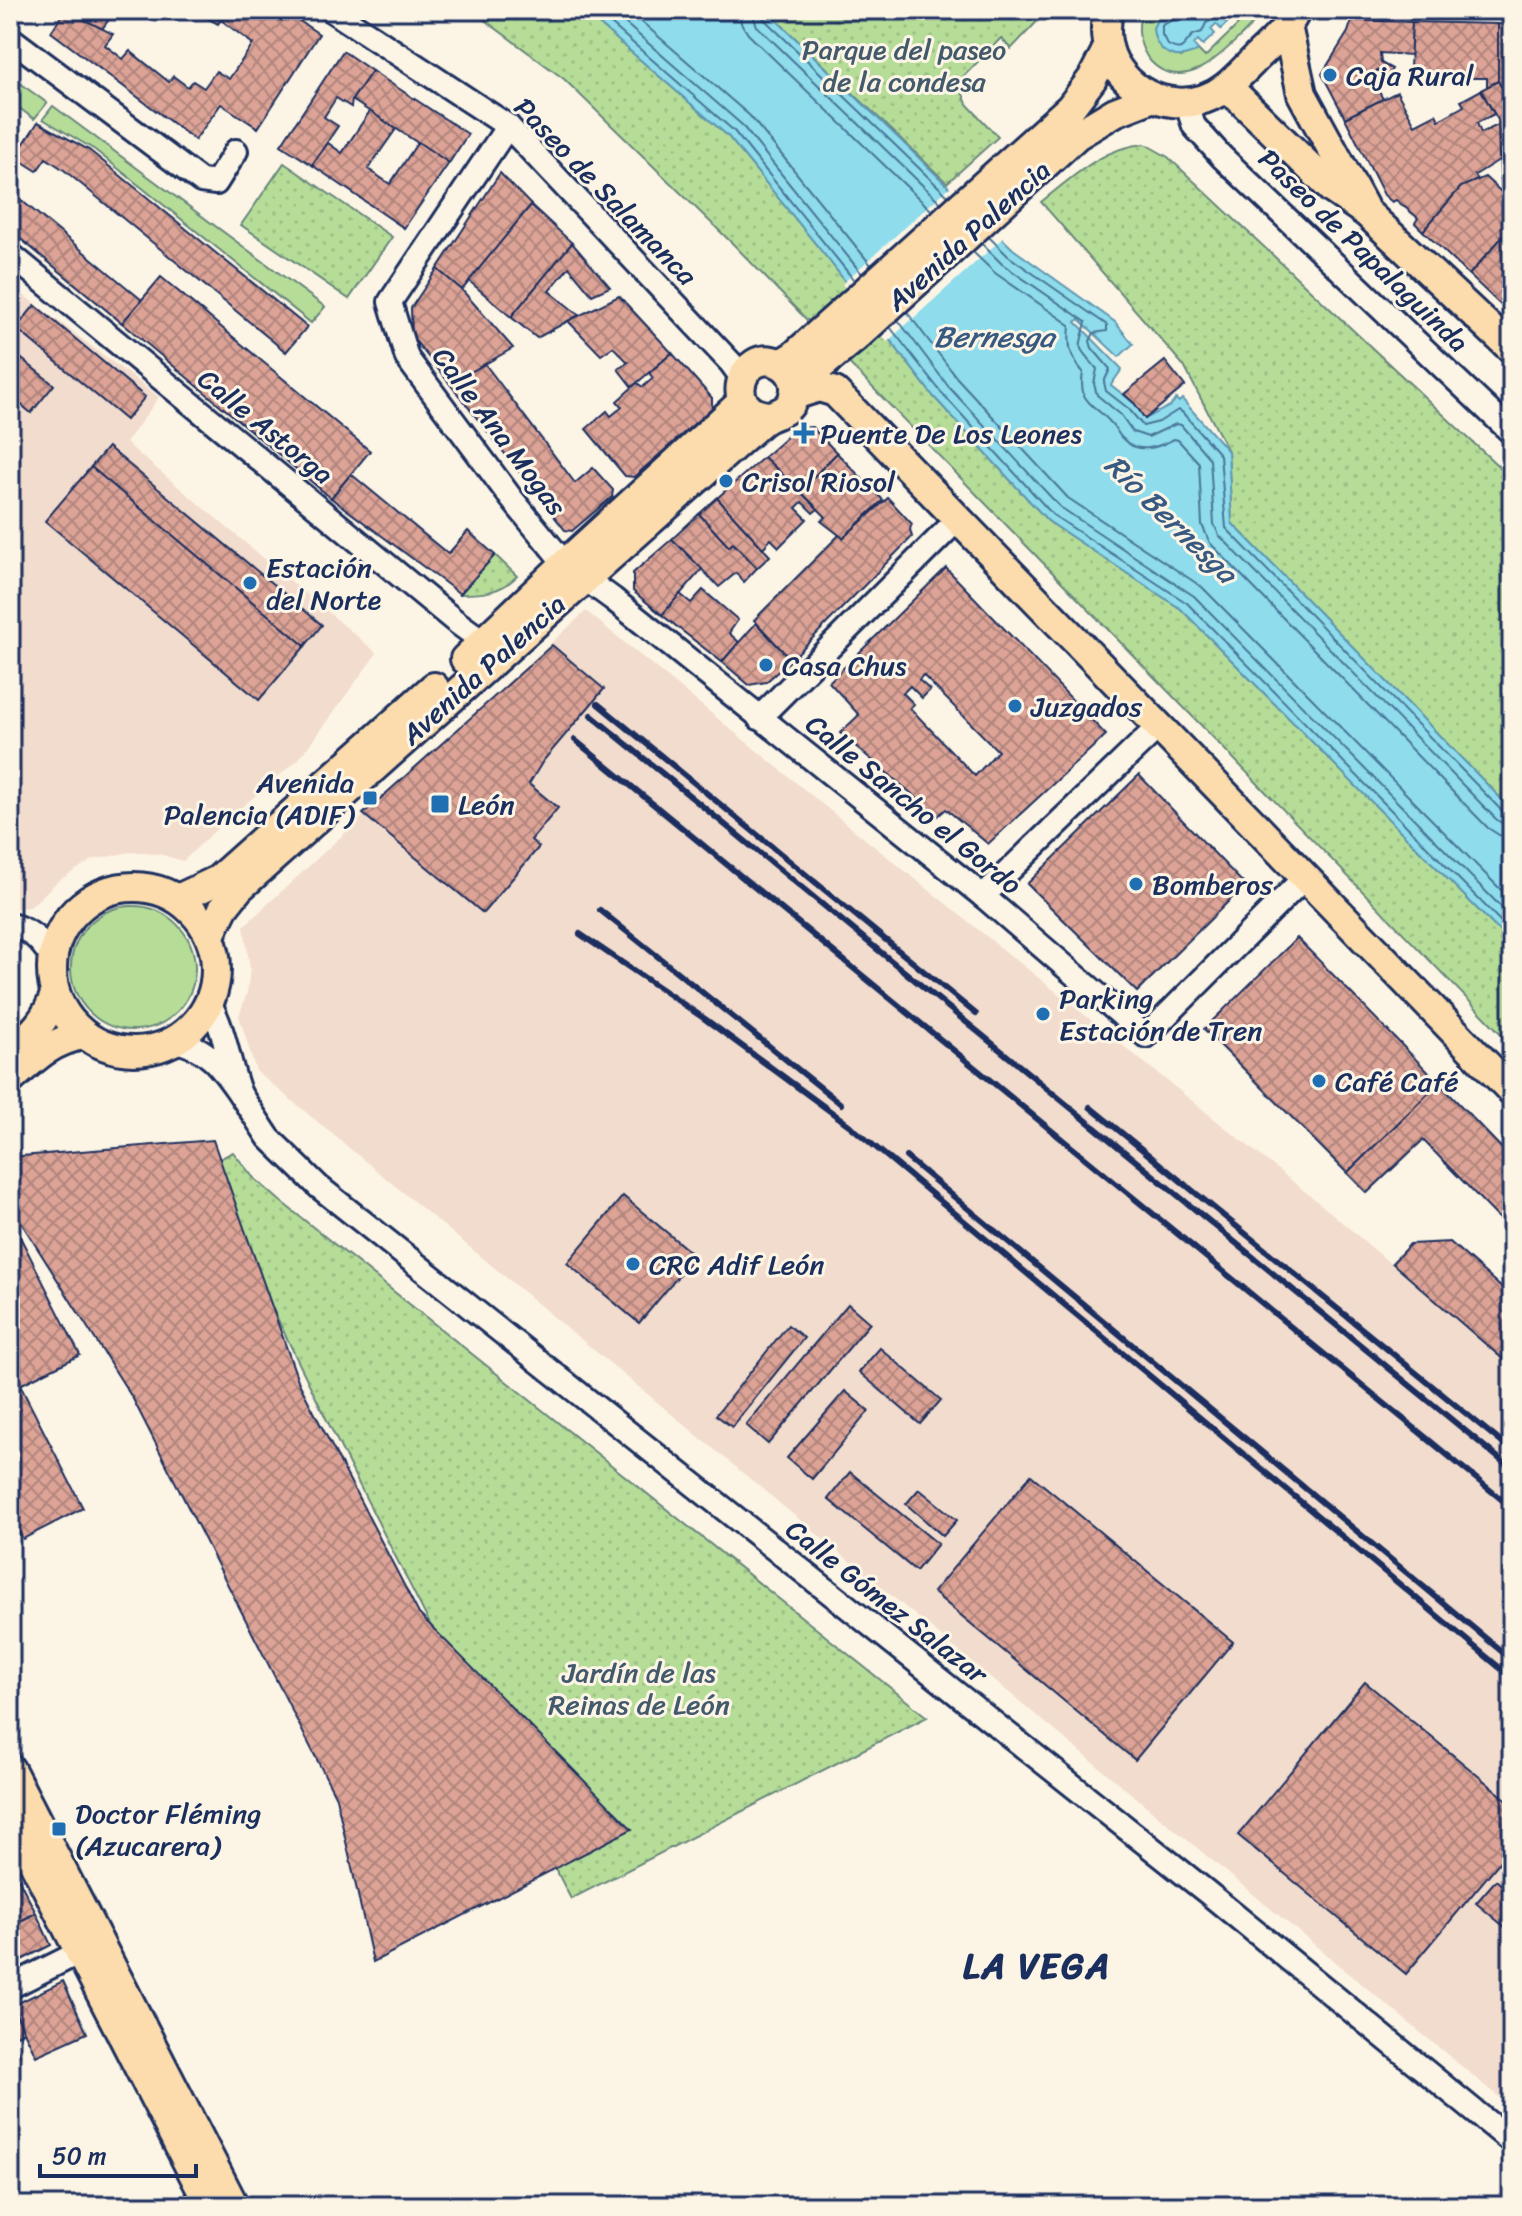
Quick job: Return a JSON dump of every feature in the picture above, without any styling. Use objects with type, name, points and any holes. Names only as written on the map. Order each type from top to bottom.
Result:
[{"type":"main road","points":[[1109,10],[1106,28],[1108,48],[1114,64],[1128,84],[1151,98],[1186,103],[1225,88],[1291,18]]},
{"type":"main road","points":[[1291,18],[1302,94],[1367,213]]},
{"type":"main road","name":"Avenida Palencia","points":[[575,570],[770,416],[786,410],[795,355],[843,335],[993,195],[1070,108],[1092,79],[1108,48]]},
{"type":"main road","points":[[1225,88],[1332,189],[1367,213],[1512,349]]},
{"type":"main road","name":"Avenida Palencia","points":[[993,195],[1077,135],[1115,112],[1151,98]]},
{"type":"main road","points":[[835,392],[843,335]]},
{"type":"main road","name":"Avenida Palencia","points":[[575,570],[742,390],[754,364],[772,361],[790,382]]},
{"type":"main road","points":[[790,382],[835,392],[1512,1091]]},
{"type":"main road","points":[[742,390],[754,413],[770,416]]},
{"type":"main road","points":[[492,648],[575,570]]},
{"type":"main road","name":"Avenida Palencia","points":[[180,898],[218,880],[492,648]]},
{"type":"main road","name":"Avenida Palencia","points":[[210,935],[224,907],[239,888],[492,648]]},
{"type":"main road","points":[[10,1053],[38,1028],[50,1012],[55,994],[51,956],[62,928],[77,909],[96,896],[118,888],[141,886],[180,898],[210,935],[216,958],[216,981],[209,1003],[194,1025],[174,1041],[152,1049],[128,1051],[105,1046],[84,1035],[72,1023],[55,994]]},
{"type":"main road","points":[[10,1080],[46,1048],[67,1037],[84,1035]]},
{"type":"main road","points":[[10,1769],[234,2206]]},
{"type":"main road","points":[[10,1817],[210,2206]]},
{"type":"street","name":"Paseo de Salamanca","points":[[331,10],[508,126],[731,363],[742,390]]},
{"type":"street","points":[[10,38],[201,181],[216,183],[236,151]]},
{"type":"street","name":"Paseo de Papalaguinda","points":[[1186,103],[1194,126],[1222,157],[1512,433]]},
{"type":"street","name":"Calle Ana Mogas","points":[[508,126],[390,302],[407,358],[511,498],[575,570]]},
{"type":"street","name":"Calle Astorga","points":[[10,254],[455,621],[492,648]]},
{"type":"street","points":[[759,718],[958,519]]},
{"type":"street","name":"Calle Sancho el Gordo","points":[[575,570],[983,896],[1146,1036],[1305,877]]},
{"type":"street","points":[[983,896],[1159,726]]},
{"type":"street","points":[[10,925],[23,928],[35,936],[51,956]]},
{"type":"street","name":"Calle Gómez Salazar","points":[[209,1003],[219,1019],[240,1094]]},
{"type":"street","name":"Calle Gómez Salazar","points":[[174,1041],[207,1053],[240,1094],[269,1138],[319,1187],[1208,1893],[1512,2142]]},
{"type":"street","points":[[10,1987],[80,1952]]},
{"type":"shaded area","points":[[10,285],[159,397],[126,443],[377,653],[299,759],[183,861],[159,854],[130,852],[92,860],[58,881],[30,907],[10,909]]},
{"type":"shaded area","points":[[586,611],[1317,1201],[1512,1367],[1512,2108],[256,1071],[239,1016],[247,993],[250,969],[244,926]]},
{"type":"green space","points":[[471,10],[583,10],[728,136],[934,397],[1048,521],[1181,609],[1512,944],[1512,1045],[735,246],[564,79]]},
{"type":"green space","name":"Parque del paseo de la condesa","points":[[766,10],[1048,10],[1011,49],[1001,38],[958,82],[967,104],[998,137],[947,183]]},
{"type":"green space","points":[[1142,10],[1161,11],[1156,19],[1181,57],[1198,50],[1205,57],[1244,19],[1239,12],[1265,10],[1216,58],[1185,74],[1160,69],[1144,51],[1139,25]]},
{"type":"green space","points":[[10,76],[47,103],[34,119],[10,101]]},
{"type":"green space","points":[[53,106],[325,307],[311,323],[95,150],[43,119]]},
{"type":"green space","points":[[1145,144],[1168,157],[1512,479],[1512,810],[1232,523],[1228,451],[1184,366],[1041,202],[1102,157],[1130,146]]},
{"type":"green space","points":[[284,163],[392,237],[349,299],[241,225]]},
{"type":"green space","points":[[495,555],[517,576],[491,591],[460,594]]},
{"type":"green space","points":[[133,906],[157,911],[177,924],[190,944],[195,968],[190,992],[177,1012],[157,1025],[133,1030],[109,1025],[89,1012],[76,992],[71,968],[76,944],[89,924],[109,911]]},
{"type":"green space","name":"Jardín de las Reinas de León","points":[[233,1152],[253,1177],[279,1200],[927,1717],[571,1899],[338,1443],[206,1166]]},
{"type":"water","name":"Bernesga","points":[[583,10],[766,10],[1013,249],[1115,322],[1133,344],[1119,357],[1079,319],[1076,322],[1122,369],[1111,385],[1135,404],[1145,419],[1170,406],[1176,399],[1179,402],[1182,399],[1228,451],[1232,523],[1512,810],[1512,944],[1181,609],[1048,521],[934,397],[728,136]]},
{"type":"water","points":[[1171,10],[1231,10],[1228,14],[1232,18],[1221,29],[1216,24],[1211,29],[1215,34],[1203,45],[1198,40],[1194,45],[1198,50],[1175,56],[1168,54],[1158,44],[1153,28],[1161,11],[1166,16]]},
{"type":"pier","name":"Puente De Los Leones","points":[[953,184],[1005,236],[887,342],[842,284]]},
{"type":"building","points":[[65,10],[116,10],[102,29]]},
{"type":"building","points":[[65,10],[113,34],[105,45],[123,59],[130,51],[169,82],[173,76],[188,87],[193,81],[204,88],[216,71],[229,79],[253,44],[221,20],[228,10],[283,10],[319,34],[258,128],[221,104],[195,140],[51,32]]},
{"type":"building","points":[[192,10],[228,10],[218,24]]},
{"type":"building","points":[[1352,20],[1412,22],[1411,55],[1380,53],[1381,63],[1392,69],[1388,76],[1377,70],[1372,79],[1383,99],[1345,118],[1322,74]]},
{"type":"building","points":[[1412,22],[1498,24],[1498,81],[1487,87],[1487,78],[1418,78],[1410,68]]},
{"type":"building","points":[[1498,24],[1512,25],[1512,82],[1502,88],[1498,81]]},
{"type":"building","points":[[343,51],[372,71],[352,100],[351,107],[336,98],[324,117],[338,126],[312,165],[281,145]]},
{"type":"building","points":[[372,71],[468,134],[449,163],[352,100]]},
{"type":"building","points":[[1498,81],[1502,88],[1512,82],[1512,167],[1500,171],[1498,120],[1481,90]]},
{"type":"building","points":[[1481,90],[1494,114],[1477,123],[1481,133],[1498,125],[1499,160],[1475,175],[1478,180],[1461,187],[1423,231],[1415,223],[1418,218],[1396,200],[1392,202],[1384,195],[1345,118],[1397,92],[1415,125],[1436,114],[1439,120],[1464,106],[1461,101]]},
{"type":"building","points":[[370,111],[396,129],[368,169],[390,184],[418,142],[449,163],[404,228],[312,165],[328,143],[342,153]]},
{"type":"building","points":[[38,122],[89,150],[307,327],[286,352],[64,170],[46,158],[37,171],[15,157]]},
{"type":"building","points":[[1512,167],[1512,202],[1502,193],[1500,171]]},
{"type":"building","points":[[500,173],[531,205],[462,290],[437,269]]},
{"type":"building","points":[[1485,177],[1512,202],[1512,226],[1469,275],[1423,231],[1461,187]]},
{"type":"building","points":[[10,191],[142,300],[122,323],[10,230]]},
{"type":"building","points":[[531,205],[572,243],[511,317],[469,281]]},
{"type":"building","points":[[1512,226],[1512,316],[1469,275]]},
{"type":"building","points":[[572,243],[610,287],[592,295],[569,267],[549,291],[579,315],[537,338],[511,317]]},
{"type":"building","points":[[437,269],[462,290],[513,348],[450,384],[412,337],[411,308]]},
{"type":"building","points":[[161,277],[370,451],[331,498],[122,323]]},
{"type":"building","points":[[619,296],[672,353],[632,387],[618,369],[628,362],[613,347],[601,355],[568,321]]},
{"type":"building","points":[[35,305],[145,397],[126,420],[16,328]]},
{"type":"building","points":[[12,351],[54,385],[31,413],[10,395]]},
{"type":"building","points":[[672,353],[712,398],[712,408],[634,477],[625,476],[586,429],[607,411],[611,416],[622,407],[617,401],[637,383],[643,387],[653,378],[649,373]]},
{"type":"building","points":[[1165,361],[1185,386],[1145,419],[1124,394]]},
{"type":"building","points":[[485,364],[575,483],[593,468],[613,490],[612,497],[572,531],[565,530],[450,384]]},
{"type":"building","points":[[812,427],[837,453],[800,491],[764,457],[797,428]]},
{"type":"building","name":"Estación del Norte","points":[[108,447],[322,625],[305,646],[91,467]]},
{"type":"building","points":[[837,453],[883,500],[843,538],[821,521],[826,517],[800,491]]},
{"type":"building","points":[[764,457],[818,509],[813,513],[802,502],[796,508],[807,519],[779,547],[771,539],[763,548],[717,498]]},
{"type":"building","points":[[91,467],[305,646],[259,700],[45,521]]},
{"type":"building","points":[[351,474],[448,554],[468,531],[495,555],[460,594],[331,498]]},
{"type":"building","points":[[717,498],[770,556],[757,568],[733,543],[729,547],[699,514]]},
{"type":"building","points":[[888,498],[912,524],[912,537],[791,660],[754,620],[839,535],[843,538]]},
{"type":"building","points":[[699,514],[729,547],[733,543],[757,568],[744,582],[736,573],[719,587],[672,539]]},
{"type":"building","points":[[672,539],[702,569],[662,615],[633,591],[633,573]]},
{"type":"building","name":"Juzgados","points":[[946,568],[1106,735],[988,844],[946,809],[938,816],[840,733],[859,715],[829,682]],"holes":[[[923,675],[998,751],[975,776],[910,708],[914,704],[903,693],[910,686],[922,698],[930,690],[919,680]]]},
{"type":"building","points":[[703,590],[738,620],[729,633],[739,642],[722,662],[662,615],[680,594],[691,603]]},
{"type":"building","points":[[756,623],[791,660],[766,682],[749,685],[722,662]]},
{"type":"building","name":"León","points":[[552,645],[604,689],[543,761],[529,784],[558,808],[531,840],[539,847],[483,913],[363,814]]},
{"type":"building","name":"Bomberos","points":[[1139,775],[1245,885],[1137,992],[1027,884]]},
{"type":"building","points":[[1297,938],[1439,1083],[1347,1173],[1204,1029]]},
{"type":"building","points":[[1439,1083],[1512,1159],[1512,1232],[1423,1140],[1367,1193],[1347,1173]]},
{"type":"building","points":[[213,1140],[299,1383],[419,1614],[632,1829],[373,1962],[336,1797],[133,1399],[10,1205],[10,1157]]},
{"type":"building","points":[[623,1196],[695,1256],[639,1323],[567,1263]]},
{"type":"building","points":[[10,1217],[80,1355],[20,1385],[83,1508],[23,1539],[10,1515]]},
{"type":"building","points":[[1450,1242],[1512,1297],[1512,1367],[1392,1263],[1410,1244]]},
{"type":"building","points":[[848,1304],[870,1323],[768,1444],[746,1425]]},
{"type":"building","points":[[788,1325],[804,1338],[732,1427],[716,1415]]},
{"type":"building","points":[[880,1348],[941,1400],[920,1424],[859,1372]]},
{"type":"building","points":[[845,1391],[869,1411],[812,1479],[787,1458]]},
{"type":"building","points":[[850,1472],[938,1544],[916,1571],[828,1499]]},
{"type":"building","points":[[1031,1475],[1233,1642],[1135,1760],[933,1592]]},
{"type":"building","points":[[919,1489],[957,1520],[943,1536],[906,1504]]},
{"type":"building","points":[[1365,1682],[1512,1804],[1512,1847],[1406,1974],[1238,1835]]},
{"type":"building","points":[[17,1876],[36,1913],[10,1926],[10,1879]]},
{"type":"building","points":[[1496,1880],[1512,1894],[1512,1933],[1476,1903]]},
{"type":"building","points":[[36,1913],[51,1945],[10,1966],[10,1939],[18,1935],[13,1925]]},
{"type":"building","points":[[63,1981],[87,2033],[36,2056],[12,2006]]},
{"type":"building","points":[[12,2006],[24,2031],[11,2038],[20,2055],[10,2060],[10,2008]]},
{"type":"railway","points":[[598,704],[976,1014]]},
{"type":"railway","points":[[591,715],[1512,1469]]},
{"type":"railway","points":[[575,740],[1512,1508]]},
{"type":"railway","points":[[600,910],[841,1104]]},
{"type":"railway","points":[[580,934],[705,1019],[849,1125],[1512,1678]]},
{"type":"railway","points":[[1090,1107],[1512,1451]]},
{"type":"railway","points":[[906,1157],[1512,1660]]},
{"type":"place","name":"Caja Rural","points":[[1330,75]]},
{"type":"place","name":"Puente De Los Leones","points":[[804,433]]},
{"type":"place","name":"Crisol Riosol","points":[[726,481]]},
{"type":"place","name":"Estación del Norte","points":[[250,583]]},
{"type":"place","name":"Casa Chus","points":[[766,665]]},
{"type":"place","name":"Juzgados","points":[[1015,706]]},
{"type":"place","name":"Avenida Palencia (ADIF)","points":[[370,798]]},
{"type":"place","name":"León","points":[[440,804]]},
{"type":"place","name":"Bomberos","points":[[1136,884]]},
{"type":"place","name":"Parking Estación de Tren","points":[[1043,1014]]},
{"type":"place","name":"Café Café","points":[[1319,1081]]},
{"type":"place","name":"CRC Adif León","points":[[633,1264]]},
{"type":"place","name":"Doctor Fléming (Azucarera)","points":[[59,1829]]},
{"type":"district","name":"LA VEGA","points":[[1037,1965]]},
{"type":"water label","name":"Río Bernesga","points":[[1171,519]]}]
